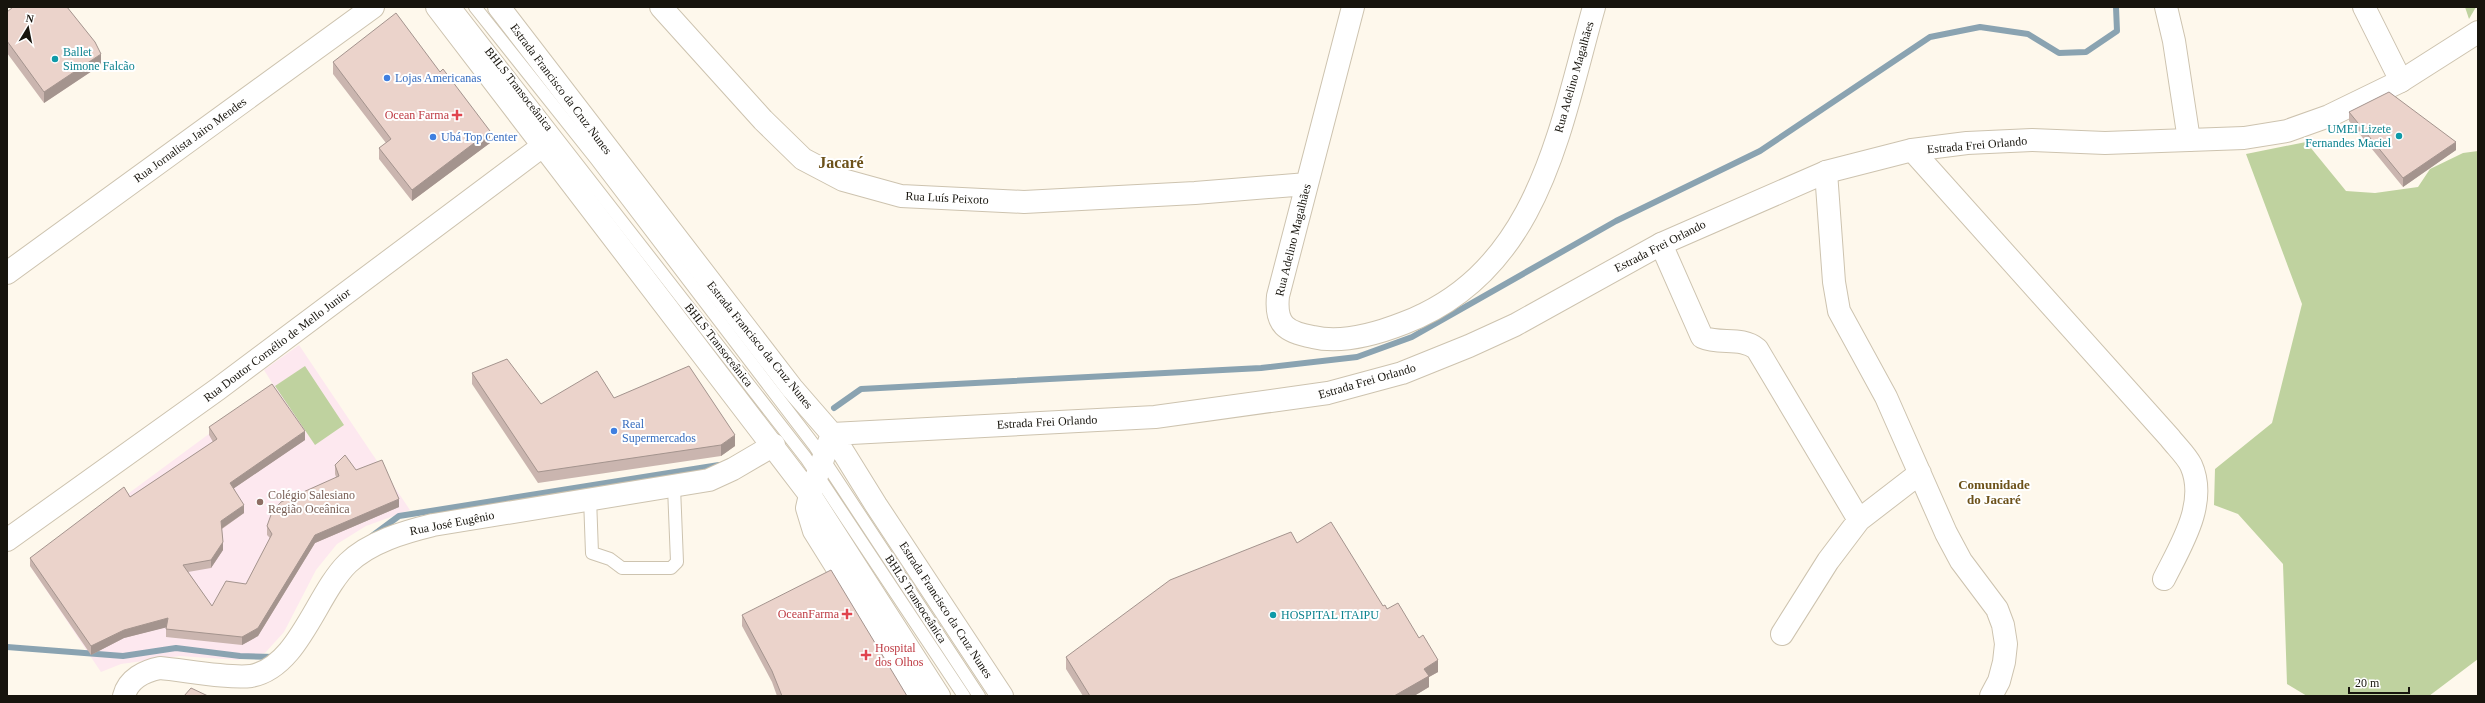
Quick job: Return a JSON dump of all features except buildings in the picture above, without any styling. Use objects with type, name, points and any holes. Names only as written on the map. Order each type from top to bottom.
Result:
[{"type":"street","name":"Rua Jornalista Jairo Mendes","points":[[7,273],[373,7]]},
{"type":"street","points":[[436,7],[774,445],[810,495],[938,696]]},
{"type":"street","name":"Estrada Francisco da Cruz Nunes","points":[[499,7],[792,388],[832,434],[876,505],[1002,696]]},
{"type":"street","name":"Rua Luís Peixoto","points":[[661,7],[763,120],[803,159],[843,180],[901,196],[1024,202],[1195,193],[1307,184]]},
{"type":"street","name":"Rua Adelino Magalhães","points":[[1353,7],[1278,296],[1276,314],[1283,326],[1295,333],[1315,338],[1349,338],[1385,331],[1426,315],[1467,288],[1503,252],[1531,205],[1552,153],[1594,7]]},
{"type":"street","points":[[2166,7],[2174,41],[2189,140]]},
{"type":"street","points":[[2364,7],[2401,81]]},
{"type":"street","name":"Estrada Frei Orlando","points":[[832,434],[1155,417],[1328,394],[1402,373],[1469,346],[1515,325],[1661,244],[1826,172],[1912,150],[1967,143],[2032,140],[2105,143],[2244,138],[2287,131],[2329,116],[2401,81],[2478,32]]},
{"type":"street","name":"Rua Doutor Cornélio de Mello Junior","points":[[7,540],[218,390],[544,145]]},
{"type":"street","points":[[1912,150],[2170,438],[2190,464],[2196,484],[2195,507],[2186,535],[2164,579]]},
{"type":"street","points":[[1826,172],[1834,282],[1839,311],[1886,397],[1946,533],[1969,572],[1997,609],[2003,624],[2006,644],[2004,662],[1999,681],[1991,696]]},
{"type":"street","points":[[1661,244],[1702,337],[1710,341],[1742,342],[1750,344],[1757,349],[1859,520]]},
{"type":"street","points":[[832,434],[806,508],[814,531],[917,696]]},
{"type":"street","name":"Rua José Eugênio","points":[[124,696],[134,679],[147,670],[160,668],[251,676],[276,665],[293,647],[321,597],[340,572],[369,549],[405,532],[433,525],[590,498],[674,487],[709,480],[733,469],[774,445]]},
{"type":"street","points":[[1782,634],[1828,561],[1859,520],[1920,473]]},
{"type":"lane","name":"BHLS Transoceânica","points":[[455,7],[821,467],[964,696]]},
{"type":"lane","name":"BHLS Transoceânica","points":[[475,7],[596,159],[821,467],[979,696]]},
{"type":"lane","points":[[590,498],[592,553],[610,559],[622,568],[671,568],[677,562],[674,487]]},
{"type":"shaded area","name":"Colégio Salesiano Região Oceânica","points":[[299,345],[410,510],[366,526],[337,544],[316,570],[284,632],[265,653],[238,660],[180,656],[121,664],[101,672],[30,566],[274,386],[264,370]]},
{"type":"green space","points":[[2465,7],[2476,7],[2469,19]]},
{"type":"green space","points":[[2306,142],[2346,191],[2375,193],[2418,187],[2430,169],[2463,153],[2478,151],[2478,659],[2429,696],[2307,696],[2287,684],[2283,564],[2238,514],[2214,505],[2215,469],[2272,423],[2302,304],[2246,154]]},
{"type":"green space","points":[[305,366],[344,425],[315,445],[275,386]]},
{"type":"waterway","points":[[834,408],[861,389],[1261,368],[1357,357],[1412,337],[1616,221],[1760,151],[1930,37],[1980,27],[2028,34],[2059,53],[2086,52],[2117,31],[2116,7]]},
{"type":"waterway","points":[[372,536],[399,516],[719,465]]},
{"type":"waterway","points":[[7,647],[123,656],[176,648],[240,656],[274,657]]},
{"type":"place","name":"Ballet Simone Falcão","points":[[55,59]]},
{"type":"place","name":"Lojas Americanas","points":[[387,78]]},
{"type":"place","name":"Ocean Farma","points":[[457,115]]},
{"type":"place","name":"UMEI Lizete Fernandes Maciel","points":[[2399,136]]},
{"type":"place","name":"Ubá Top Center","points":[[433,137]]},
{"type":"place","name":"Real Supermercados","points":[[614,431]]},
{"type":"place","name":"Colégio Salesiano Região Oceânica","points":[[260,502]]},
{"type":"place","name":"OceanFarma","points":[[847,614]]},
{"type":"place","name":"HOSPITAL ITAIPU","points":[[1273,615]]},
{"type":"place","name":"Hospital dos Olhos","points":[[866,655]]},
{"type":"district","name":"Jacaré","points":[[841,162]]},
{"type":"district","name":"Comunidade do Jacaré","points":[[1994,492]]}]
